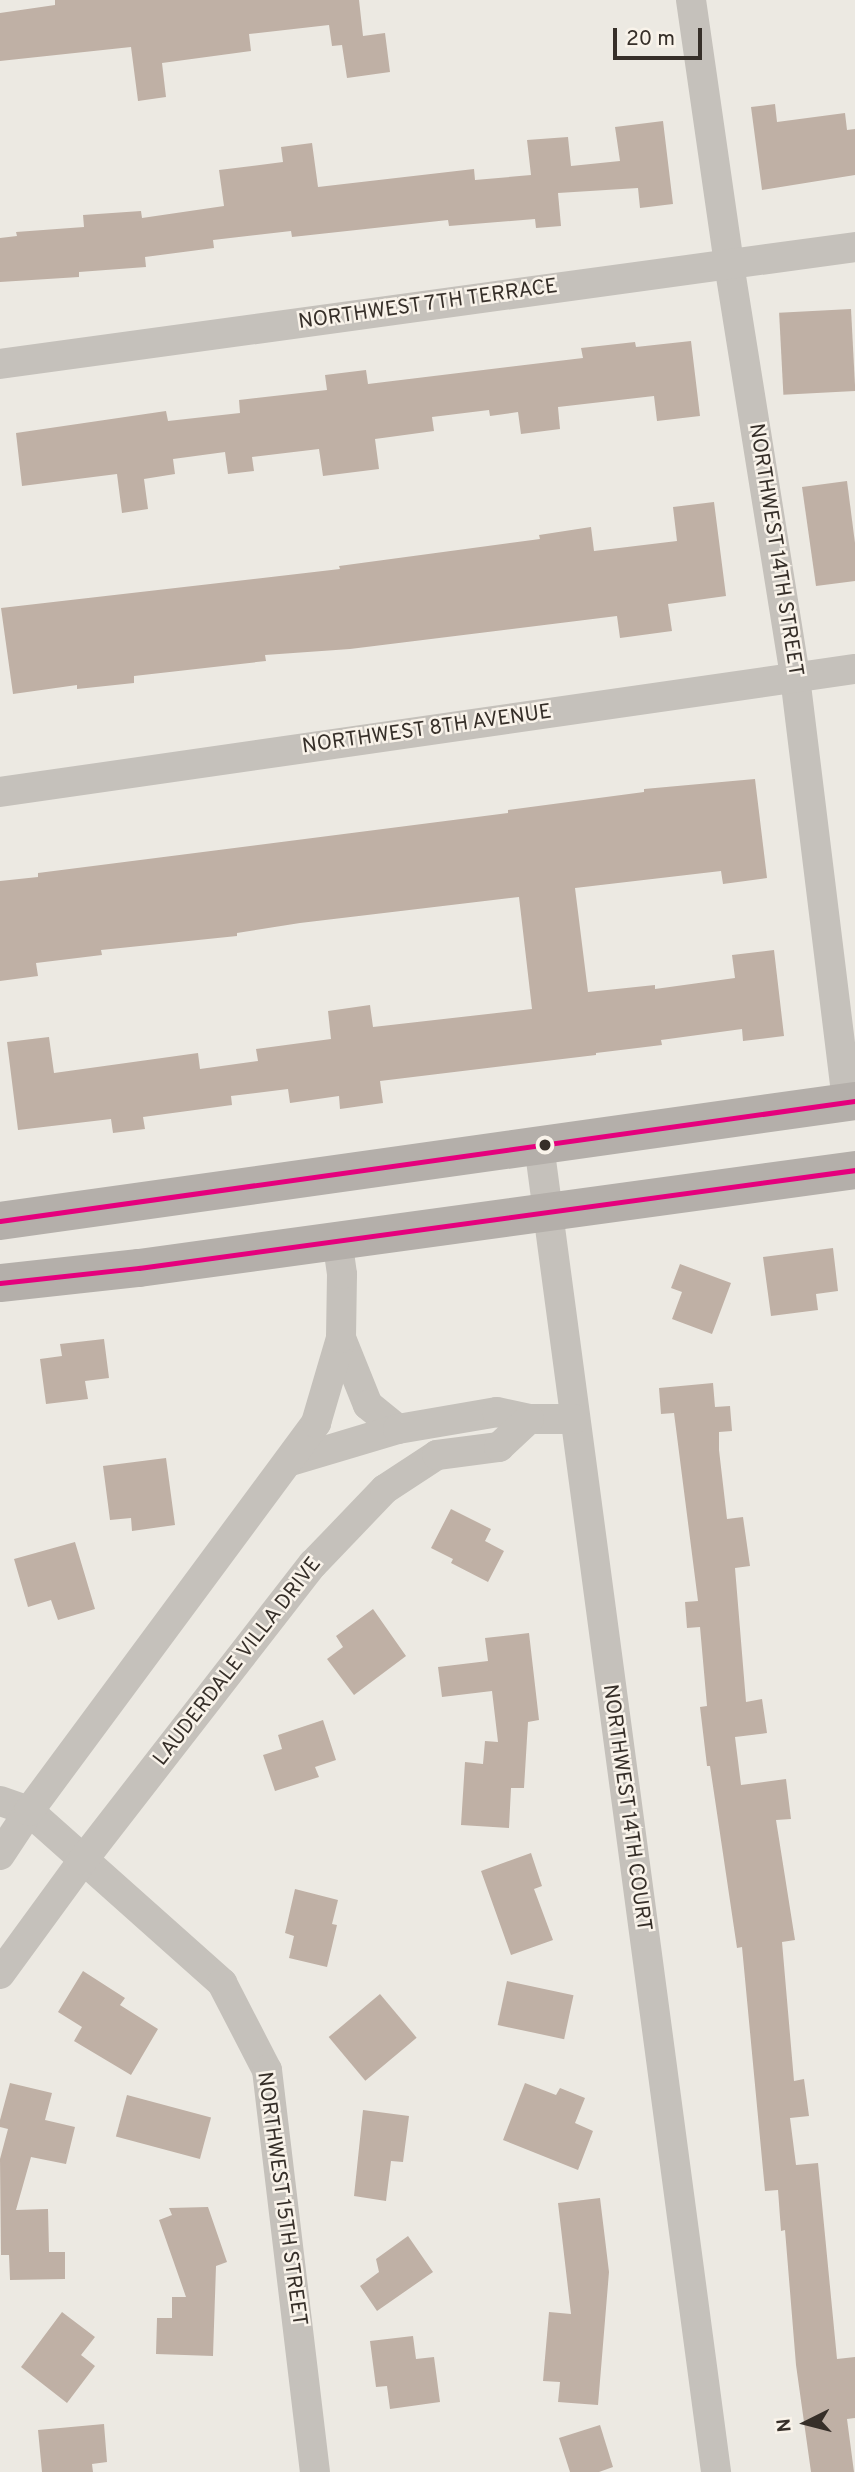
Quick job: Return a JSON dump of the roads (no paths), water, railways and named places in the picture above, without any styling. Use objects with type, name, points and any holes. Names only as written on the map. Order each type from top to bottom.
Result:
[{"type":"main road","points":[[0,1221],[851,1102]]},
{"type":"main road","points":[[0,1283],[855,1170]]},
{"type":"street","name":"NORTHWEST 14TH STREET","points":[[691,0],[729,264],[795,677],[851,1102]]},
{"type":"street","name":"NORTHWEST 7TH TERRACE","points":[[0,363],[855,247]]},
{"type":"street","name":"NORTHWEST 8TH AVENUE","points":[[0,792],[855,669]]},
{"type":"street","name":"NORTHWEST 14TH COURT","points":[[539,1145],[716,2472]]},
{"type":"street","points":[[0,1855],[29,1811],[291,1461],[316,1423],[341,1338],[342,1273],[337,1240]]},
{"type":"street","points":[[341,1338],[368,1405],[398,1429]]},
{"type":"street","points":[[291,1461],[398,1429],[497,1412],[528,1419],[574,1419]]},
{"type":"street","name":"LAUDERDALE VILLA DRIVE","points":[[0,1974],[83,1860],[313,1564],[385,1489],[437,1455],[499,1447],[528,1419]]},
{"type":"street","points":[[0,1801],[29,1811]]},
{"type":"street","name":"NORTHWEST 15TH STREET","points":[[29,1811],[222,1983],[267,2070],[315,2472]]}]
